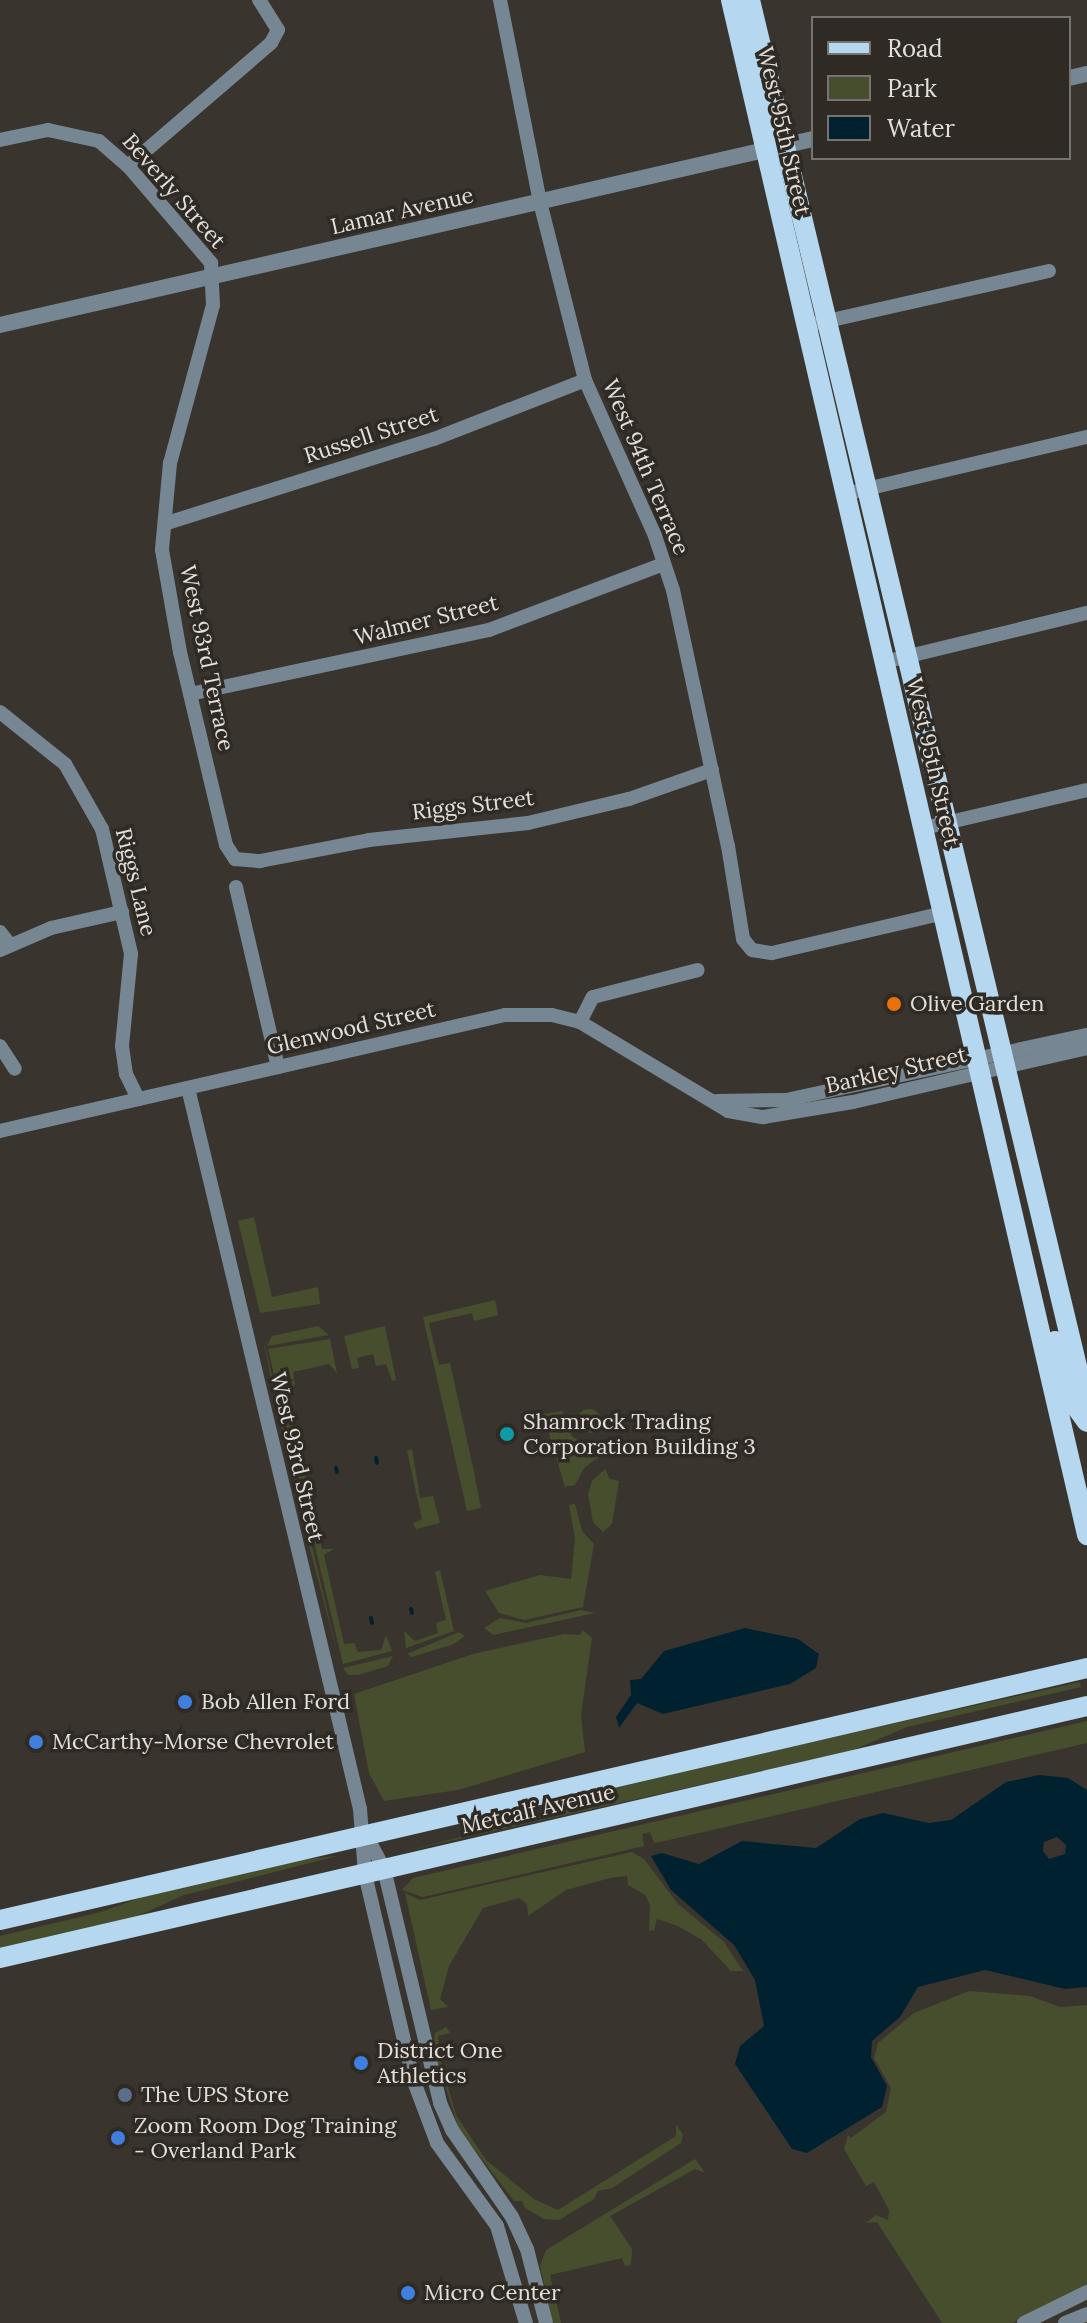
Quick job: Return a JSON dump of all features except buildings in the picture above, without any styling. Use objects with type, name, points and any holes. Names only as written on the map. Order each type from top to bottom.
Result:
[{"type":"main road","name":"West 95th Street","points":[[731,0],[763,150],[944,913],[1087,1535]]},
{"type":"main road","name":"West 95th Street","points":[[750,0],[1087,1408]]},
{"type":"main road","points":[[1038,1323],[1051,1327],[1071,1400],[1087,1422]]},
{"type":"main road","name":"Metcalf Avenue","points":[[0,1920],[1087,1668]]},
{"type":"main road","name":"Metcalf Avenue","points":[[0,1958],[1087,1706]]},
{"type":"street","points":[[128,166],[271,43],[278,30],[259,0]]},
{"type":"street","name":"West 94th Terrace","points":[[500,0],[540,202],[585,380],[664,564],[712,770],[743,939],[752,950],[772,953],[944,913]]},
{"type":"street","name":"Beverly Street","points":[[0,140],[66,130],[99,141],[128,166],[201,248],[213,278]]},
{"type":"street","name":"Lamar Avenue","points":[[0,325],[811,139]]},
{"type":"street","points":[[805,326],[1049,271]]},
{"type":"street","name":"West 93rd Terrace","points":[[213,278],[213,305],[170,463],[167,523],[162,550],[166,589],[190,694],[226,845],[235,859]]},
{"type":"street","name":"Russell Street","points":[[167,523],[434,439],[585,380]]},
{"type":"street","points":[[845,494],[1087,437]]},
{"type":"street","name":"Walmer Street","points":[[190,694],[489,630],[664,564]]},
{"type":"street","points":[[884,662],[1087,613]]},
{"type":"street","name":"Riggs Lane","points":[[0,712],[46,744],[79,782],[102,829],[131,954],[122,1046],[138,1099]]},
{"type":"street","name":"Riggs Street","points":[[235,859],[260,861],[369,840],[528,823],[629,799],[712,770]]},
{"type":"street","points":[[924,828],[1087,790]]},
{"type":"street","points":[[236,887],[278,1067]]},
{"type":"street","points":[[0,932],[5,948],[51,928],[122,912]]},
{"type":"street","points":[[580,1022],[593,997],[698,970]]},
{"type":"street","name":"Glenwood Street","points":[[0,1131],[505,1015],[552,1015],[580,1022]]},
{"type":"street","name":"Barkley Street","points":[[580,1022],[717,1101],[786,1100],[1003,1060],[1087,1048]]},
{"type":"street","name":"Barkley Street","points":[[1003,1060],[1087,1035]]},
{"type":"street","points":[[0,1046],[15,1069]]},
{"type":"street","name":"West 93rd Street","points":[[188,1088],[375,1872],[440,2103],[452,2130],[512,2217],[527,2249],[546,2323]]},
{"type":"street","name":"West 93rd Street","points":[[375,1872],[422,2113],[437,2143],[497,2226],[526,2323]]},
{"type":"street","points":[[1024,2323],[1087,2292]]},
{"type":"street","points":[[1065,2323],[1087,2314]]},
{"type":"green space","points":[[254,1217],[272,1297],[318,1287],[320,1304],[260,1313],[238,1221]]},
{"type":"green space","points":[[495,1300],[498,1315],[474,1321],[472,1313],[429,1323],[439,1365],[450,1363],[474,1472],[481,1508],[467,1511],[423,1317]]},
{"type":"green space","points":[[318,1326],[329,1335],[267,1346],[272,1336]]},
{"type":"green space","points":[[385,1326],[396,1380],[392,1381],[386,1364],[376,1366],[373,1354],[357,1358],[359,1368],[352,1369],[344,1336]]},
{"type":"green space","points":[[330,1339],[337,1373],[329,1364],[293,1372],[295,1385],[285,1388],[322,1549],[334,1549],[324,1555],[344,1644],[354,1643],[358,1652],[381,1650],[386,1635],[392,1651],[343,1664],[268,1349]]},
{"type":"green space","points":[[265,1346],[337,1652],[295,1492]]},
{"type":"green space","points":[[589,1409],[600,1416],[601,1421],[594,1432],[589,1433],[578,1426],[577,1421],[584,1410]]},
{"type":"green space","points":[[562,1411],[572,1436],[600,1456],[584,1468],[575,1485],[565,1487],[543,1414]]},
{"type":"green space","points":[[412,1449],[420,1498],[433,1496],[440,1523],[416,1529],[413,1523],[422,1519],[407,1451]]},
{"type":"green space","points":[[605,1469],[610,1479],[619,1481],[612,1524],[603,1532],[593,1522],[588,1494],[592,1481]]},
{"type":"green space","points":[[575,1504],[582,1531],[594,1544],[583,1607],[524,1620],[499,1613],[485,1591],[540,1575],[571,1579],[575,1538],[569,1505]]},
{"type":"green space","points":[[440,1570],[454,1631],[406,1648],[404,1631],[415,1641],[438,1633],[436,1623],[446,1620],[435,1572]]},
{"type":"green space","points":[[581,1610],[595,1613],[493,1635],[484,1628],[500,1618],[526,1623]]},
{"type":"green space","points":[[583,1630],[592,1638],[581,1715],[585,1752],[458,1790],[384,1801],[369,1773],[354,1694],[473,1654],[564,1634],[580,1635]]},
{"type":"green space","points":[[459,1632],[465,1636],[454,1644],[412,1657],[407,1654]]},
{"type":"green space","points":[[393,1656],[388,1666],[358,1675],[348,1675],[343,1668]]},
{"type":"green space","points":[[1080,1682],[1081,1687],[907,1727],[851,1751],[405,1851],[555,1813],[624,1784]]},
{"type":"green space","points":[[1087,1721],[1087,1743],[669,1840],[654,1843],[650,1832],[642,1834],[644,1846],[423,1897],[402,1890],[413,1878]]},
{"type":"green space","points":[[632,1852],[644,1859],[678,1904],[724,1942],[743,1971],[731,1971],[702,1940],[678,1926],[657,1919],[654,1930],[649,1931],[650,1905],[645,1895],[628,1885],[627,1876],[610,1878],[566,1890],[528,1916],[527,1904],[519,1898],[483,1908],[449,1966],[440,1999],[448,2007],[431,2010],[405,1893],[420,1900]]},
{"type":"green space","points":[[337,1856],[184,1895],[129,1920],[0,1950],[0,1936],[101,1912],[145,1896],[297,1860]]},
{"type":"green space","points":[[969,1991],[1030,1996],[1060,2007],[1087,2005],[1087,2285],[1013,2323],[942,2323],[877,2222],[866,2223],[876,2215],[888,2220],[889,2210],[874,2182],[866,2186],[844,2149],[848,2135],[851,2138],[886,2112],[891,2088],[874,2058],[878,2043],[914,2013]]},
{"type":"green space","points":[[446,2027],[450,2033],[438,2036],[440,2059],[456,2115],[486,2160],[534,2199],[558,2210],[676,2136],[676,2125],[683,2134],[681,2143],[612,2188],[598,2191],[594,2199],[559,2220],[544,2219],[525,2208],[522,2201],[514,2201],[459,2129],[433,2047],[435,2033]]},
{"type":"green space","points":[[695,2159],[705,2173],[695,2169],[610,2216],[632,2249],[631,2265],[625,2266],[622,2258],[550,2275],[561,2323],[553,2323],[540,2266],[546,2250]]},
{"type":"water","points":[[745,1628],[798,1639],[819,1654],[816,1668],[790,1684],[663,1714],[637,1703],[619,1728],[616,1717],[631,1695],[630,1680],[641,1679],[664,1651]]},
{"type":"water","points":[[1039,1775],[1068,1778],[1087,1790],[1087,1987],[1065,1989],[985,1970],[918,1987],[900,2017],[872,2041],[871,2057],[887,2086],[882,2107],[807,2153],[792,2149],[735,2064],[740,2046],[764,2026],[755,1980],[734,1945],[671,1890],[651,1856],[662,1853],[699,1864],[742,1841],[816,1848],[860,1819],[883,1813],[929,1823],[951,1820],[1006,1782]],"holes":[[[1057,1837],[1066,1845],[1065,1854],[1049,1859],[1043,1851],[1044,1842]]]},
{"type":"waterway","points":[[376,1458],[377,1463]]},
{"type":"waterway","points":[[336,1468],[337,1472]]},
{"type":"waterway","points":[[411,1609],[412,1613]]},
{"type":"waterway","points":[[371,1618],[372,1623]]},
{"type":"place","name":"Olive Garden","points":[[894,1004]]},
{"type":"place","name":"Shamrock Trading Corporation Building 3","points":[[507,1434]]},
{"type":"place","name":"Bob Allen Ford","points":[[185,1702]]},
{"type":"place","name":"McCarthy-Morse Chevrolet","points":[[36,1742]]},
{"type":"place","name":"District One Athletics","points":[[361,2063]]},
{"type":"place","name":"The UPS Store","points":[[125,2095]]},
{"type":"place","name":"Zoom Room Dog Training - Overland Park","points":[[118,2138]]},
{"type":"place","name":"Micro Center","points":[[408,2293]]}]
